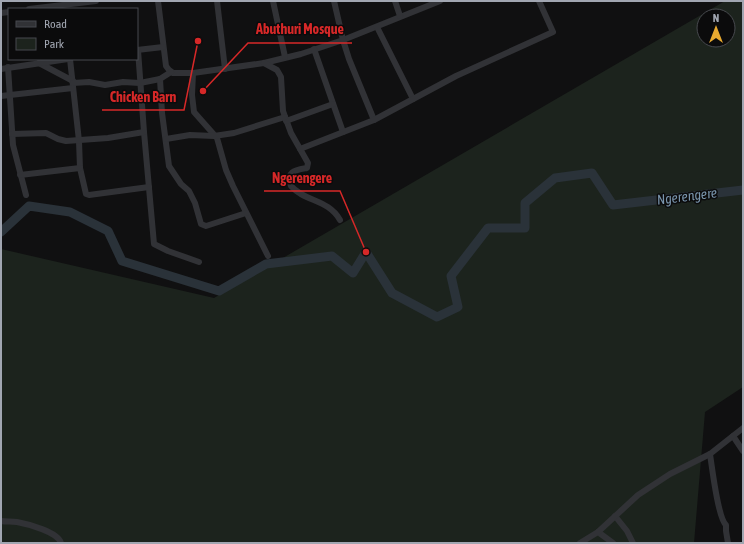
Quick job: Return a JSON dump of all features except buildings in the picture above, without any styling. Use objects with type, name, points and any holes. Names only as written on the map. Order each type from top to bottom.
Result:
[{"type":"street","points":[[37,8],[96,1]]},
{"type":"street","points":[[158,1],[166,66],[171,72]]},
{"type":"street","points":[[217,1],[225,69]]},
{"type":"street","points":[[273,1],[284,57]]},
{"type":"street","points":[[334,1],[349,59],[374,120]]},
{"type":"street","points":[[395,1],[400,16]]},
{"type":"street","points":[[1,96],[89,82],[106,85],[123,82],[140,83],[160,79],[171,72],[193,74],[264,63],[343,40],[440,1]]},
{"type":"street","points":[[300,149],[374,120],[456,76],[553,32],[539,1]]},
{"type":"street","points":[[377,27],[413,99]]},
{"type":"street","points":[[163,47],[138,50],[154,244],[168,251],[199,262]]},
{"type":"street","points":[[314,49],[343,132]]},
{"type":"street","points":[[1,69],[23,62],[39,63],[62,60]]},
{"type":"street","points":[[69,60],[79,141],[80,168],[85,193],[88,195],[149,188]]},
{"type":"street","points":[[39,63],[73,84]]},
{"type":"street","points":[[264,63],[277,70],[281,77],[283,111],[291,133],[308,166],[307,168],[295,170],[291,174],[289,179],[291,186],[332,209],[340,220]]},
{"type":"street","points":[[8,67],[12,134],[20,175],[26,196]]},
{"type":"street","points":[[193,74],[192,95],[194,112],[217,138],[226,170],[268,256]]},
{"type":"street","points":[[160,79],[162,113],[169,166],[181,184],[189,190],[195,203],[201,224],[206,226],[246,213]]},
{"type":"street","points":[[166,139],[190,135],[214,136],[234,133],[333,104]]},
{"type":"street","points":[[12,134],[46,133],[62,141],[79,141],[144,132]]},
{"type":"street","points":[[20,175],[80,168]]},
{"type":"street","points":[[580,543],[598,532],[638,495],[649,487],[670,474],[710,454],[743,428]]},
{"type":"street","points":[[733,436],[743,451]]},
{"type":"street","points":[[710,454],[723,522],[726,525],[728,543]]},
{"type":"street","points":[[615,516],[627,530],[633,543]]},
{"type":"street","points":[[1,521],[16,522],[53,534],[59,538],[61,543]]},
{"type":"street","points":[[598,532],[613,543]]},
{"type":"green space","points":[[725,1],[743,1],[743,387],[705,412],[694,543],[1,543],[1,249],[214,298],[696,18],[696,48],[736,48],[736,8],[713,8]]},
{"type":"waterway","name":"Ngerengere","points":[[1,232],[29,206],[70,212],[108,231],[122,261],[219,291],[266,264],[332,256],[353,273],[366,252],[392,293],[437,317],[458,307],[451,276],[488,228],[525,228],[525,203],[555,178],[592,173],[613,205],[743,190]]},
{"type":"place","name":"Chicken Barn","points":[[198,41]]},
{"type":"place","name":"Abuthuri Mosque","points":[[203,91]]},
{"type":"place","name":"Ngerengere","points":[[366,252]]}]
